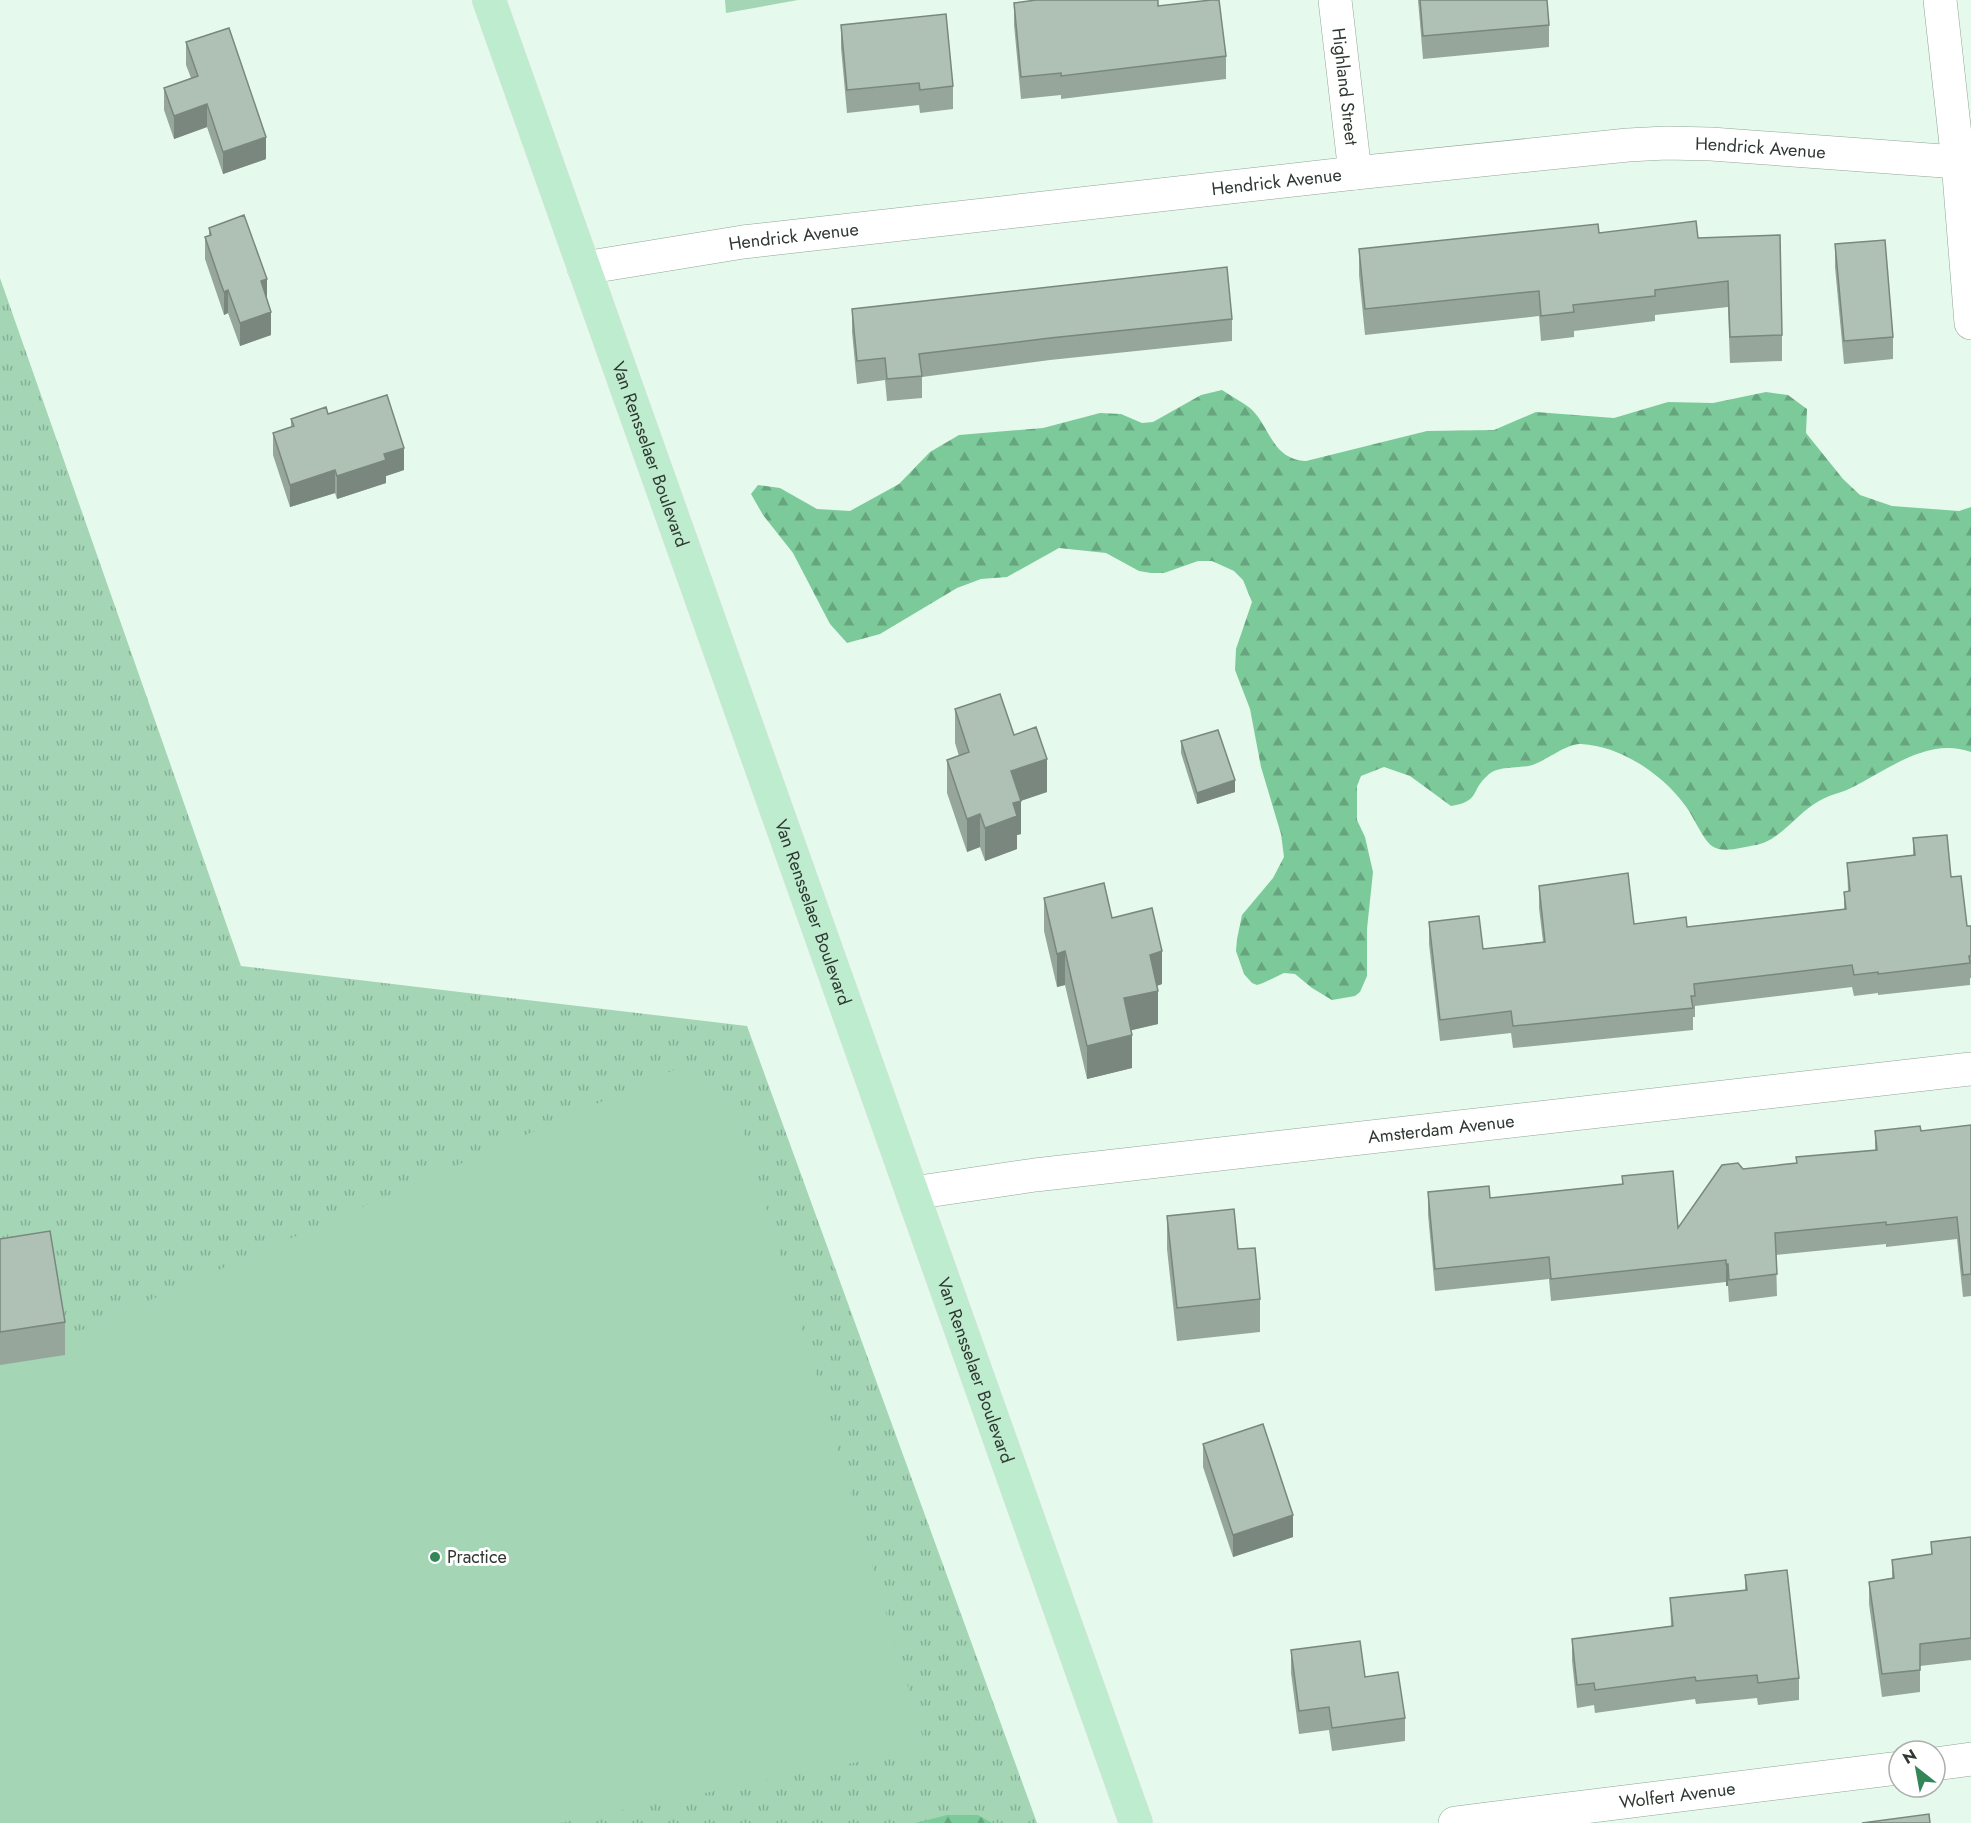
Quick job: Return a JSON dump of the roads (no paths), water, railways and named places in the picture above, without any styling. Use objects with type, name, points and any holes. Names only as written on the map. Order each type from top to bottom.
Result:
[{"type":"main road","name":"Van Rensselaer Boulevard","points":[[489,0],[1136,1823]]},
{"type":"street","name":"Highland Street","points":[[1335,0],[1355,173]]},
{"type":"street","points":[[1940,0],[1964,162],[1971,323]]},
{"type":"street","name":"Hendrick Avenue","points":[[584,268],[743,242],[1586,148],[1666,143],[1722,145],[1964,162]]},
{"type":"street","name":"Amsterdam Avenue","points":[[913,1193],[1035,1175],[1971,1069]]},
{"type":"street","points":[[1947,1762],[1971,1759]]},
{"type":"street","name":"Wolfert Avenue","points":[[1455,1823],[1887,1769]]},
{"type":"place","name":"Practice","points":[[435,1557]]}]
